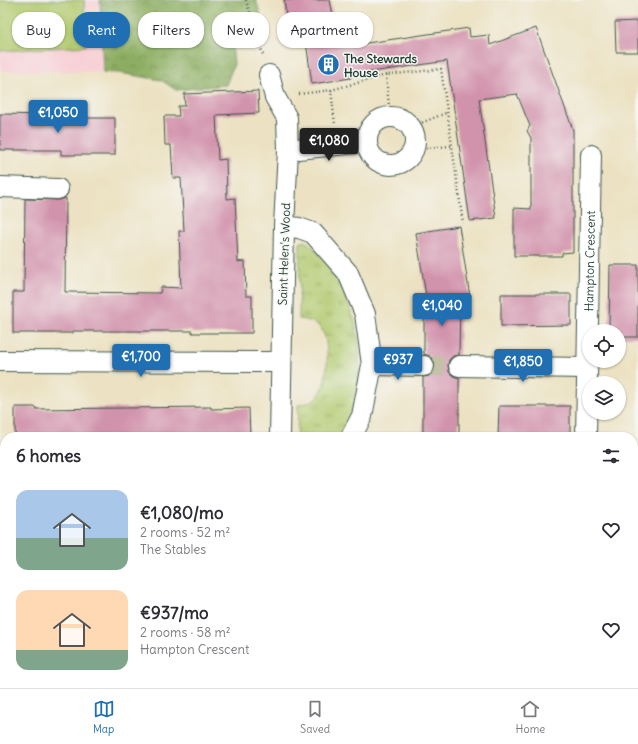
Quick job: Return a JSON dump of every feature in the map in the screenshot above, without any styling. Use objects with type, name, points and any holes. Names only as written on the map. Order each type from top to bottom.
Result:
[{"type":"street","name":"Saint Helen's Wood","points":[[269,75],[274,97],[287,118],[288,150],[284,226],[280,432]]},
{"type":"street","points":[[382,118],[399,118],[406,121],[411,127],[415,135],[414,149],[406,160],[399,164],[389,165],[381,163],[369,150],[367,142],[368,134],[375,123],[382,118]]},
{"type":"street","points":[[288,150],[367,142]]},
{"type":"street","name":"Hampton Crescent","points":[[588,324],[590,155]]},
{"type":"street","points":[[0,187],[58,189]]},
{"type":"street","points":[[284,226],[299,228],[313,233],[348,273],[366,314],[372,366],[362,416],[354,432]]},
{"type":"street","points":[[0,361],[281,362]]},
{"type":"street","points":[[372,366],[424,366]]},
{"type":"street","points":[[459,366],[582,368]]},
{"type":"street","name":"Hampton Crescent","points":[[586,432],[587,368]]},
{"type":"path","points":[[246,0],[269,75]]},
{"type":"path","points":[[274,97],[331,90],[386,75],[441,69],[446,113],[463,223]]},
{"type":"path","points":[[386,75],[390,117]]},
{"type":"path","points":[[331,90],[337,145]]},
{"type":"path","points":[[411,127],[446,113]]},
{"type":"path","points":[[414,149],[451,146]]},
{"type":"shaded area","points":[[0,0],[100,0],[100,12],[73,12],[73,48],[102,48],[103,72],[0,71]]},
{"type":"green space","points":[[0,0],[84,0],[85,12],[73,12],[73,47],[65,47],[65,12],[12,12],[12,48],[52,48],[0,51]]},
{"type":"green space","points":[[100,0],[256,0],[260,12],[212,12],[212,48],[232,48],[234,64],[226,85],[176,90],[161,80],[103,72],[102,48],[130,48],[130,12],[100,12]]},
{"type":"green space","points":[[304,241],[312,246],[331,269],[347,300],[357,332],[360,366],[358,383],[353,411],[344,432],[297,432],[298,405],[316,398],[322,390],[327,361],[325,340],[323,332],[319,326],[307,320],[299,319],[300,243]]},
{"type":"building","points":[[284,0],[330,0],[332,12],[286,12]]},
{"type":"building","points":[[638,21],[638,52],[616,52],[615,22]]},
{"type":"building","points":[[469,28],[470,37],[489,35],[490,45],[536,28],[573,130],[573,252],[562,253],[562,256],[514,256],[514,208],[531,209],[531,138],[527,131],[530,126],[517,94],[479,99],[496,218],[470,221],[447,61],[351,75],[351,78],[312,84],[307,48],[373,48],[373,42]]},
{"type":"building","points":[[258,91],[259,113],[216,115],[218,160],[226,159],[227,199],[235,198],[238,262],[245,261],[246,296],[252,296],[252,333],[192,333],[192,331],[73,331],[73,333],[13,333],[13,292],[24,292],[25,199],[58,200],[66,198],[65,292],[160,293],[161,287],[181,288],[179,231],[184,231],[181,178],[173,178],[171,145],[165,145],[164,116],[179,116],[178,106],[185,106],[184,94]]},
{"type":"building","points":[[0,114],[49,115],[49,118],[115,118],[115,155],[61,155],[61,150],[0,150]]},
{"type":"building","points":[[459,226],[470,297],[460,299],[459,355],[453,356],[449,360],[448,365],[449,372],[453,376],[459,378],[459,432],[423,432],[423,377],[429,376],[434,372],[435,366],[434,360],[430,356],[424,354],[424,314],[429,315],[416,233]]},
{"type":"building","points":[[610,265],[638,265],[638,337],[626,337],[626,324],[609,324]]},
{"type":"building","points":[[501,294],[571,294],[571,325],[501,326]]},
{"type":"building","points":[[499,406],[570,406],[570,432],[498,432]]},
{"type":"building","points":[[15,407],[36,407],[36,409],[249,408],[250,432],[15,432]]},
{"type":"tunnel","points":[[424,366],[459,366]]},
{"type":"place","name":"The Stewards House","points":[[329,65]]}]
